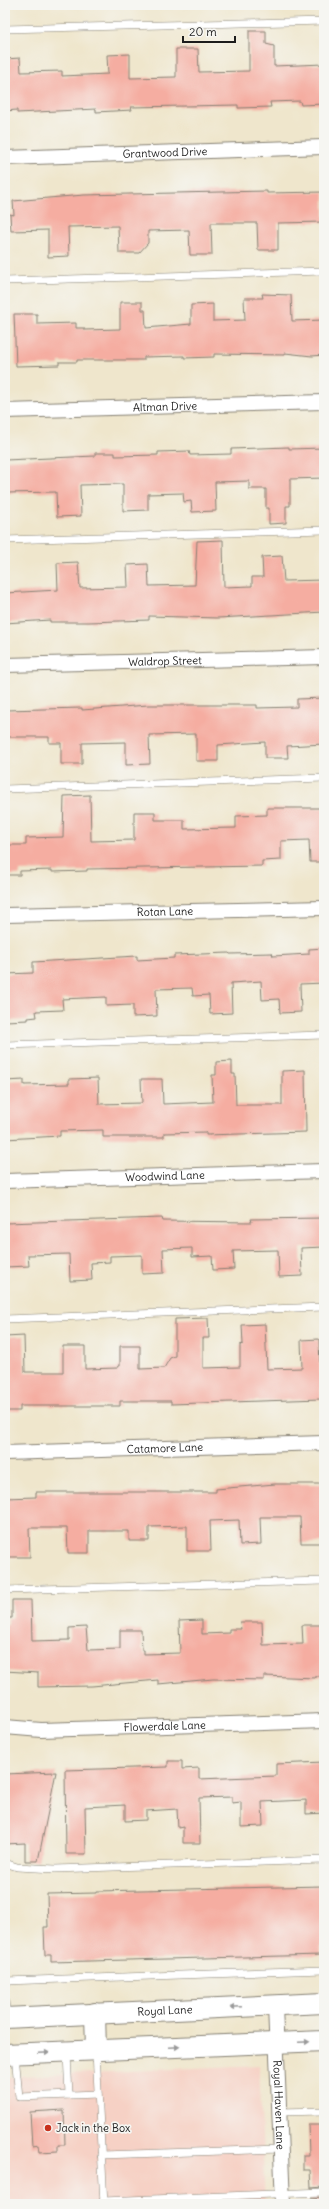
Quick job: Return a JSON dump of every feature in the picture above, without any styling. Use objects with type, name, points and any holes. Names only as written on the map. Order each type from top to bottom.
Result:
[{"type":"main road","name":"Royal Lane","points":[[6,2013],[95,2013],[324,2003]]},
{"type":"main road","points":[[95,2013],[96,2050]]},
{"type":"main road","points":[[10,2054],[324,2041]]},
{"type":"street","name":"Grantwood Drive","points":[[5,158],[324,147]]},
{"type":"street","name":"Altman Drive","points":[[5,411],[324,402]]},
{"type":"street","name":"Waldrop Street","points":[[5,665],[324,657]]},
{"type":"street","name":"Rotan Lane","points":[[5,916],[324,908]]},
{"type":"street","name":"Woodwind Lane","points":[[5,1181],[324,1171]]},
{"type":"street","name":"Catamore Lane","points":[[5,1453],[324,1443]]},
{"type":"street","name":"Flowerdale Lane","points":[[5,1726],[42,1730],[324,1721]]},
{"type":"street","name":"Royal Haven Lane","points":[[274,2006],[277,2043],[283,2199]]},
{"type":"lane","points":[[5,29],[324,21]]},
{"type":"lane","points":[[5,281],[324,271]]},
{"type":"lane","points":[[5,540],[324,530]]},
{"type":"lane","points":[[5,789],[324,778]]},
{"type":"lane","points":[[5,1045],[324,1035]]},
{"type":"lane","points":[[5,1319],[324,1307]]},
{"type":"lane","points":[[5,1590],[324,1581]]},
{"type":"lane","points":[[5,1863],[17,1868],[55,1869],[324,1860]]},
{"type":"lane","points":[[5,1981],[324,1970]]},
{"type":"lane","points":[[96,2050],[103,2202],[283,2199],[324,2192]]},
{"type":"lane","points":[[66,2052],[69,2095]]},
{"type":"lane","points":[[10,2054],[19,2097],[98,2094]]},
{"type":"lane","points":[[280,2112],[324,2110]]},
{"type":"lane","points":[[101,2155],[281,2149]]},
{"type":"shaded area","points":[[259,2065],[265,2204],[5,2204],[5,2077]]},
{"type":"building","points":[[249,31],[266,31],[266,44],[274,46],[274,66],[324,64],[324,104],[301,105],[300,101],[270,102],[271,107],[238,108],[238,105],[131,107],[132,110],[96,112],[96,109],[17,113],[17,110],[5,111],[5,59],[20,58],[21,72],[62,71],[62,76],[108,74],[107,55],[130,54],[130,78],[176,77],[176,49],[198,49],[199,72],[249,71]]},
{"type":"building","points":[[267,191],[267,193],[324,192],[324,222],[278,223],[278,250],[258,250],[257,223],[211,223],[212,255],[190,255],[189,230],[148,231],[148,243],[139,253],[119,253],[118,226],[68,227],[69,256],[48,257],[48,230],[11,231],[10,214],[14,215],[13,201],[84,195]]},
{"type":"building","points":[[262,294],[291,295],[292,321],[324,320],[324,355],[312,356],[285,353],[285,355],[214,354],[214,357],[184,358],[184,356],[144,357],[144,360],[77,360],[77,362],[59,362],[59,365],[16,366],[14,314],[37,314],[37,324],[76,323],[76,328],[84,328],[84,330],[120,329],[120,302],[142,302],[142,310],[145,310],[146,328],[191,324],[191,305],[213,304],[213,321],[245,320],[244,298],[263,298]]},
{"type":"building","points":[[289,447],[289,449],[324,448],[324,478],[290,479],[290,506],[286,506],[286,523],[269,524],[269,508],[266,508],[266,489],[249,489],[249,481],[215,482],[216,511],[192,512],[191,501],[184,502],[183,493],[148,494],[148,510],[123,511],[123,484],[80,485],[81,516],[57,517],[56,492],[5,493],[5,460],[95,456],[95,453],[115,453],[115,456],[158,455],[158,452],[189,451],[190,455],[231,454],[231,449]]},
{"type":"building","points":[[223,540],[224,587],[252,586],[252,577],[263,577],[262,557],[282,556],[284,581],[324,580],[324,612],[218,618],[149,616],[149,620],[50,622],[50,620],[5,623],[5,593],[58,590],[57,563],[78,562],[80,588],[128,587],[127,565],[148,564],[149,586],[195,585],[197,541]]},
{"type":"building","points":[[324,698],[324,744],[287,746],[288,758],[265,758],[265,742],[218,745],[218,761],[196,761],[196,734],[149,735],[150,764],[126,765],[126,742],[82,743],[82,764],[61,764],[61,743],[49,743],[49,737],[5,737],[5,710],[82,708],[82,710],[148,705],[257,705],[257,708],[297,707],[297,699]]},
{"type":"building","points":[[90,795],[91,841],[134,840],[134,812],[155,812],[155,820],[184,820],[184,829],[236,828],[236,816],[267,815],[267,808],[324,808],[324,862],[310,862],[309,840],[281,841],[281,860],[262,861],[262,866],[87,869],[87,871],[52,872],[52,870],[20,871],[20,875],[5,875],[5,845],[26,845],[26,838],[63,837],[64,796]]},
{"type":"building","points":[[324,948],[324,983],[300,984],[301,1012],[280,1013],[279,999],[262,1000],[261,981],[231,983],[232,1013],[210,1014],[209,995],[193,996],[192,988],[156,989],[157,1016],[133,1017],[133,1005],[106,1006],[106,997],[62,999],[63,1010],[36,1011],[37,1017],[28,1018],[28,1020],[5,1021],[5,974],[33,973],[33,962],[137,956],[137,960],[174,958],[174,955],[229,953],[272,953],[273,956],[309,954],[309,949]]},
{"type":"building","points":[[232,1061],[232,1074],[235,1074],[236,1105],[282,1105],[282,1071],[305,1070],[306,1132],[206,1135],[206,1132],[164,1133],[164,1137],[103,1137],[103,1130],[60,1131],[60,1136],[5,1139],[5,1081],[24,1080],[24,1085],[69,1084],[69,1079],[98,1078],[99,1104],[142,1103],[141,1079],[162,1079],[163,1104],[213,1102],[212,1075],[216,1075],[216,1062]]},
{"type":"building","points":[[162,1218],[163,1221],[252,1222],[251,1219],[324,1218],[324,1247],[301,1248],[302,1276],[279,1277],[278,1250],[233,1251],[234,1269],[213,1270],[212,1256],[192,1257],[192,1248],[163,1249],[164,1273],[142,1274],[142,1255],[110,1256],[110,1262],[91,1263],[92,1280],[70,1281],[69,1254],[28,1255],[29,1266],[5,1267],[5,1223]]},
{"type":"building","points":[[208,1318],[209,1338],[203,1338],[203,1368],[240,1367],[240,1345],[243,1344],[242,1325],[265,1324],[267,1369],[302,1368],[301,1340],[319,1339],[321,1399],[171,1404],[171,1401],[120,1401],[120,1406],[20,1406],[20,1411],[5,1411],[5,1337],[24,1336],[25,1372],[63,1372],[63,1346],[85,1346],[85,1369],[118,1368],[118,1366],[120,1366],[120,1346],[140,1346],[140,1369],[164,1368],[170,1358],[175,1356],[175,1319]]},
{"type":"building","points":[[275,1484],[323,1484],[323,1543],[301,1543],[300,1517],[260,1517],[261,1544],[240,1545],[239,1520],[210,1521],[211,1551],[187,1551],[187,1526],[149,1527],[149,1541],[129,1541],[129,1531],[89,1531],[89,1553],[68,1553],[67,1528],[29,1528],[30,1557],[7,1557],[5,1498],[36,1497],[36,1492],[216,1492],[216,1489]]},
{"type":"building","points":[[12,1600],[31,1600],[32,1641],[69,1640],[69,1628],[86,1627],[88,1650],[120,1649],[120,1630],[141,1630],[142,1650],[144,1650],[144,1654],[180,1653],[179,1621],[202,1620],[202,1634],[229,1633],[229,1629],[241,1629],[240,1622],[262,1622],[263,1645],[303,1644],[302,1625],[323,1625],[324,1676],[315,1676],[315,1678],[264,1676],[264,1680],[213,1679],[158,1684],[158,1680],[92,1686],[38,1687],[38,1673],[5,1671],[5,1625],[8,1625],[8,1618],[12,1618]]},
{"type":"building","points":[[168,1761],[182,1761],[182,1769],[199,1768],[199,1779],[276,1776],[276,1764],[324,1762],[324,1813],[306,1814],[306,1800],[262,1802],[263,1826],[241,1827],[241,1802],[232,1803],[232,1797],[199,1798],[200,1843],[183,1843],[183,1827],[178,1828],[177,1809],[146,1811],[146,1820],[125,1821],[125,1805],[85,1807],[86,1854],[66,1854],[65,1770],[168,1767]]},
{"type":"building","points":[[56,1772],[38,1861],[25,1861],[25,1843],[5,1844],[5,1774]]},
{"type":"building","points":[[323,1886],[324,1946],[321,1946],[321,1955],[51,1962],[51,1955],[45,1955],[44,1927],[48,1927],[47,1894],[96,1893],[96,1891]]},
{"type":"building","name":"Jack in the Box","points":[[64,2110],[65,2145],[58,2145],[58,2151],[39,2152],[38,2145],[32,2146],[30,2112]]},
{"type":"building","points":[[308,2125],[324,2125],[324,2187],[311,2188],[310,2170],[303,2170],[303,2155],[309,2155]]},
{"type":"building","points":[[324,2197],[324,2204],[312,2204],[311,2198]]},
{"type":"place","name":"Jack in the Box","points":[[48,2128]]}]
